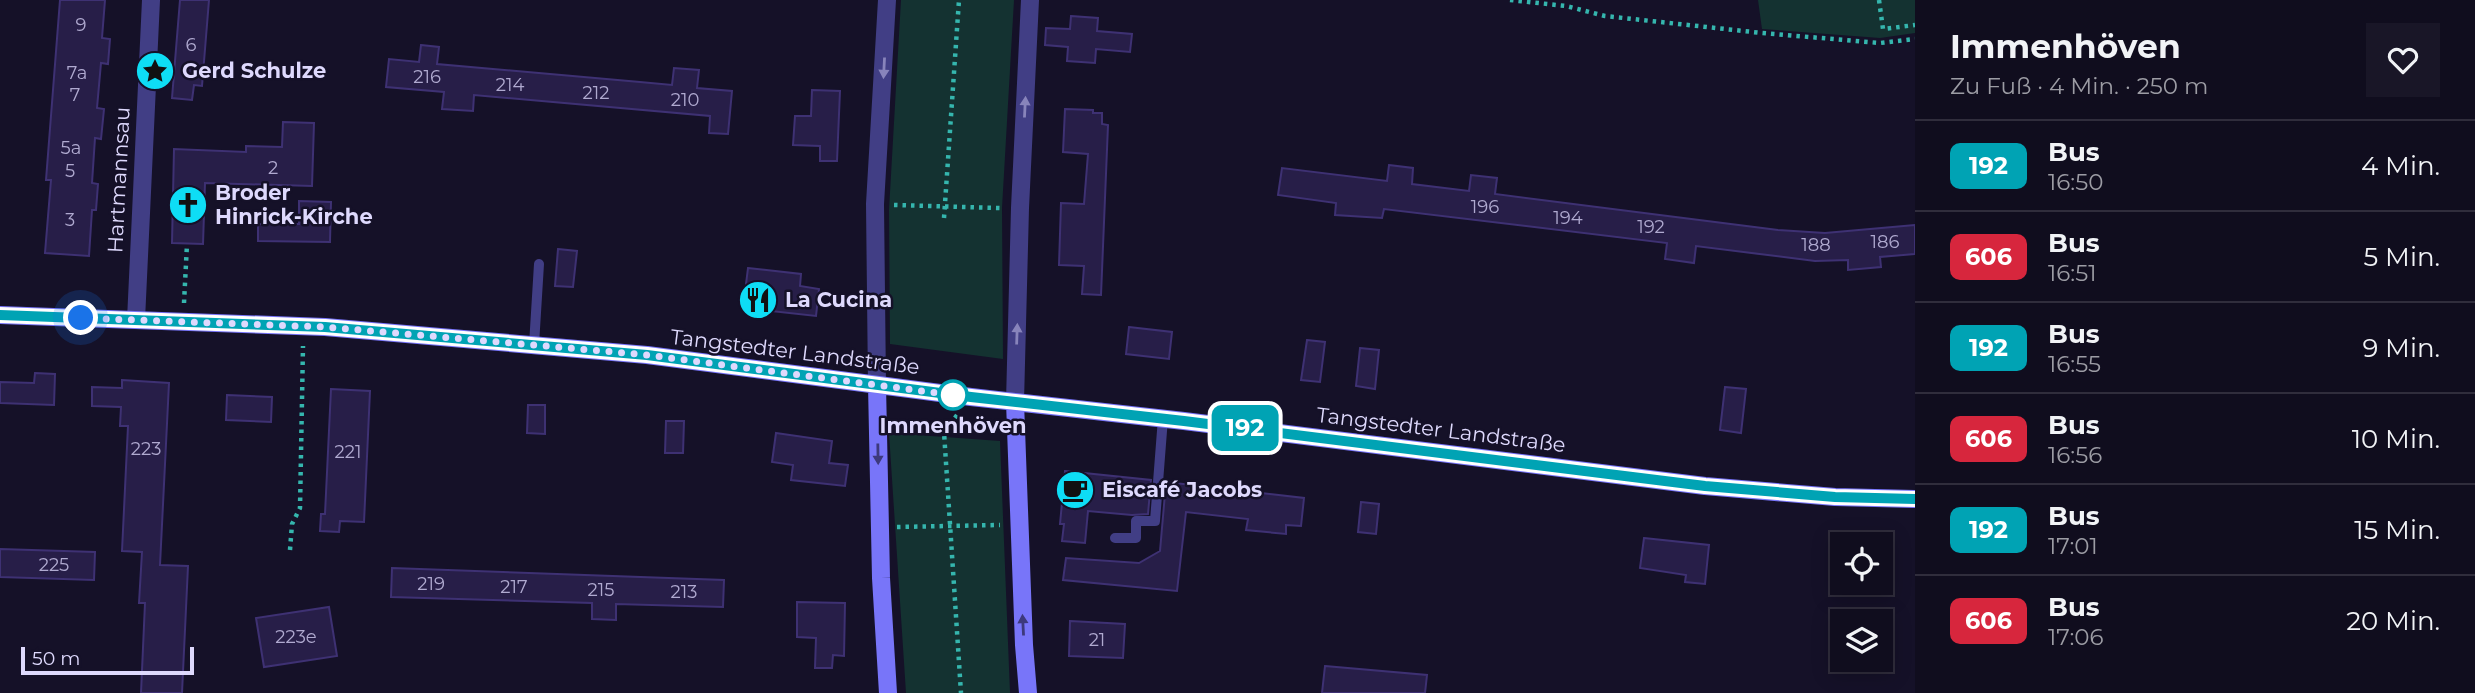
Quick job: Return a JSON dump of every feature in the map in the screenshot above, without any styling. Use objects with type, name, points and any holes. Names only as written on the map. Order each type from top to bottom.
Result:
[{"type":"street","name":"Hartmannsau","points":[[136,320],[151,0]]},
{"type":"street","points":[[887,0],[875,204],[880,528],[888,693]]},
{"type":"street","points":[[1028,693],[1015,402],[1020,208],[1030,0]]},
{"type":"street","name":"Tangstedter Landstraße","points":[[0,315],[303,326],[647,355],[1705,486],[1835,497],[1915,499]]},
{"type":"lane","points":[[534,345],[539,264]]},
{"type":"lane","points":[[1115,538],[1136,538],[1136,521],[1155,522],[1163,418]]},
{"type":"path","points":[[944,218],[959,0]]},
{"type":"path","points":[[1510,0],[1566,6],[1605,16],[1762,33],[1880,43],[1915,39]]},
{"type":"path","points":[[1879,0],[1883,29],[1915,25]]},
{"type":"path","points":[[875,204],[1020,208]]},
{"type":"path","points":[[184,321],[187,244]]},
{"type":"path","points":[[290,550],[292,524],[300,508],[303,326]]},
{"type":"path","points":[[961,693],[944,432],[971,397]]},
{"type":"path","points":[[880,528],[1019,525]]},
{"type":"green space","points":[[901,0],[1014,0],[1002,208],[1003,359],[890,344],[889,210]]},
{"type":"green space","points":[[1758,0],[1915,0],[1915,33],[1880,38],[1762,29]]},
{"type":"green space","points":[[889,433],[1000,441],[1010,693],[906,693]]},
{"type":"building","points":[[60,0],[105,0],[102,38],[110,39],[108,64],[101,63],[97,108],[104,109],[101,139],[95,138],[92,183],[98,184],[96,210],[92,210],[89,256],[45,253],[51,180],[46,180]]},
{"type":"building","points":[[180,0],[209,0],[202,86],[194,85],[192,100],[172,98]]},
{"type":"building","points":[[1071,16],[1098,18],[1097,31],[1132,34],[1130,52],[1096,49],[1095,63],[1067,61],[1068,47],[1045,45],[1046,28],[1070,29]]},
{"type":"building","points":[[421,45],[439,47],[437,64],[672,85],[674,68],[699,70],[697,88],[732,91],[728,134],[709,133],[710,116],[474,95],[473,111],[442,109],[444,92],[386,87],[389,59],[419,62]]},
{"type":"building","points":[[812,90],[840,91],[837,161],[820,161],[820,146],[793,145],[795,116],[811,116]]},
{"type":"building","points":[[1065,109],[1102,113],[1102,124],[1108,125],[1101,295],[1082,294],[1084,266],[1059,265],[1061,203],[1084,204],[1088,154],[1063,152]]},
{"type":"building","points":[[283,122],[314,123],[312,186],[205,183],[203,244],[172,243],[174,149],[246,152],[246,146],[282,147]]},
{"type":"building","points":[[1389,165],[1413,168],[1412,184],[1469,191],[1471,175],[1497,178],[1495,194],[1778,230],[1825,233],[1915,225],[1915,254],[1880,257],[1881,267],[1848,270],[1848,260],[1815,261],[1696,246],[1694,263],[1665,259],[1667,243],[1384,209],[1382,218],[1335,215],[1336,203],[1278,195],[1282,168],[1387,181]]},
{"type":"building","points":[[299,201],[331,202],[330,242],[258,241],[258,224],[299,224]]},
{"type":"building","points":[[558,249],[577,251],[573,287],[555,286]]},
{"type":"building","points":[[748,268],[801,274],[800,286],[819,289],[816,316],[743,308]]},
{"type":"building","points":[[1129,327],[1172,332],[1169,359],[1126,354]]},
{"type":"building","points":[[1307,340],[1325,342],[1320,382],[1301,380]]},
{"type":"building","points":[[1360,348],[1379,350],[1375,389],[1356,386]]},
{"type":"building","points":[[35,373],[55,374],[54,405],[0,403],[0,382],[34,383]]},
{"type":"building","points":[[122,380],[169,383],[160,565],[188,566],[182,693],[141,693],[145,603],[139,603],[142,552],[122,551],[128,426],[120,426],[121,407],[92,406],[92,387],[122,388]]},
{"type":"building","points":[[1725,387],[1746,389],[1741,433],[1720,430]]},
{"type":"building","points":[[331,389],[370,391],[364,522],[340,521],[339,532],[320,531],[321,514],[325,514]]},
{"type":"building","points":[[227,395],[272,397],[271,422],[226,420]]},
{"type":"building","points":[[528,405],[545,405],[545,434],[527,433]]},
{"type":"building","points":[[666,421],[684,421],[683,453],[665,453]]},
{"type":"building","points":[[776,433],[832,441],[829,463],[848,465],[845,486],[791,480],[793,465],[772,462]]},
{"type":"building","points":[[1065,471],[1151,480],[1148,514],[1088,511],[1085,543],[1062,541],[1064,524],[1060,524]]},
{"type":"building","points":[[1166,482],[1304,498],[1301,526],[1286,525],[1286,534],[1246,530],[1248,519],[1186,512],[1177,591],[1063,580],[1066,558],[1139,563],[1160,551]]},
{"type":"building","points":[[1361,502],[1379,504],[1376,534],[1358,532]]},
{"type":"building","points":[[1644,538],[1709,545],[1705,584],[1685,582],[1686,575],[1640,568]]},
{"type":"building","points":[[0,549],[95,552],[94,580],[0,577]]},
{"type":"building","points":[[392,568],[724,580],[723,607],[616,604],[616,620],[592,619],[592,603],[391,597]]},
{"type":"building","points":[[797,602],[845,603],[844,656],[833,655],[832,668],[815,668],[816,638],[797,637]]},
{"type":"building","points":[[329,607],[337,656],[264,667],[256,618]]},
{"type":"building","points":[[1070,621],[1125,624],[1123,658],[1069,656]]},
{"type":"building","points":[[1325,666],[1427,675],[1425,693],[1322,693]]},
{"type":"bus line","name":"192","points":[[0,315],[325,327],[647,355],[1705,486],[1835,497],[1915,499]]},
{"type":"place","name":"Gerd Schulze","points":[[155,71]]},
{"type":"place","name":"Broder Hinrick-Kirche","points":[[188,205]]},
{"type":"place","name":"La Cucina","points":[[758,300]]},
{"type":"place","name":"Immenhöven","points":[[953,395]]},
{"type":"place","name":"Eiscafé Jacobs","points":[[1075,490]]},
{"type":"route","points":[[81,318],[325,327],[557,347],[647,355],[953,395]]}]
